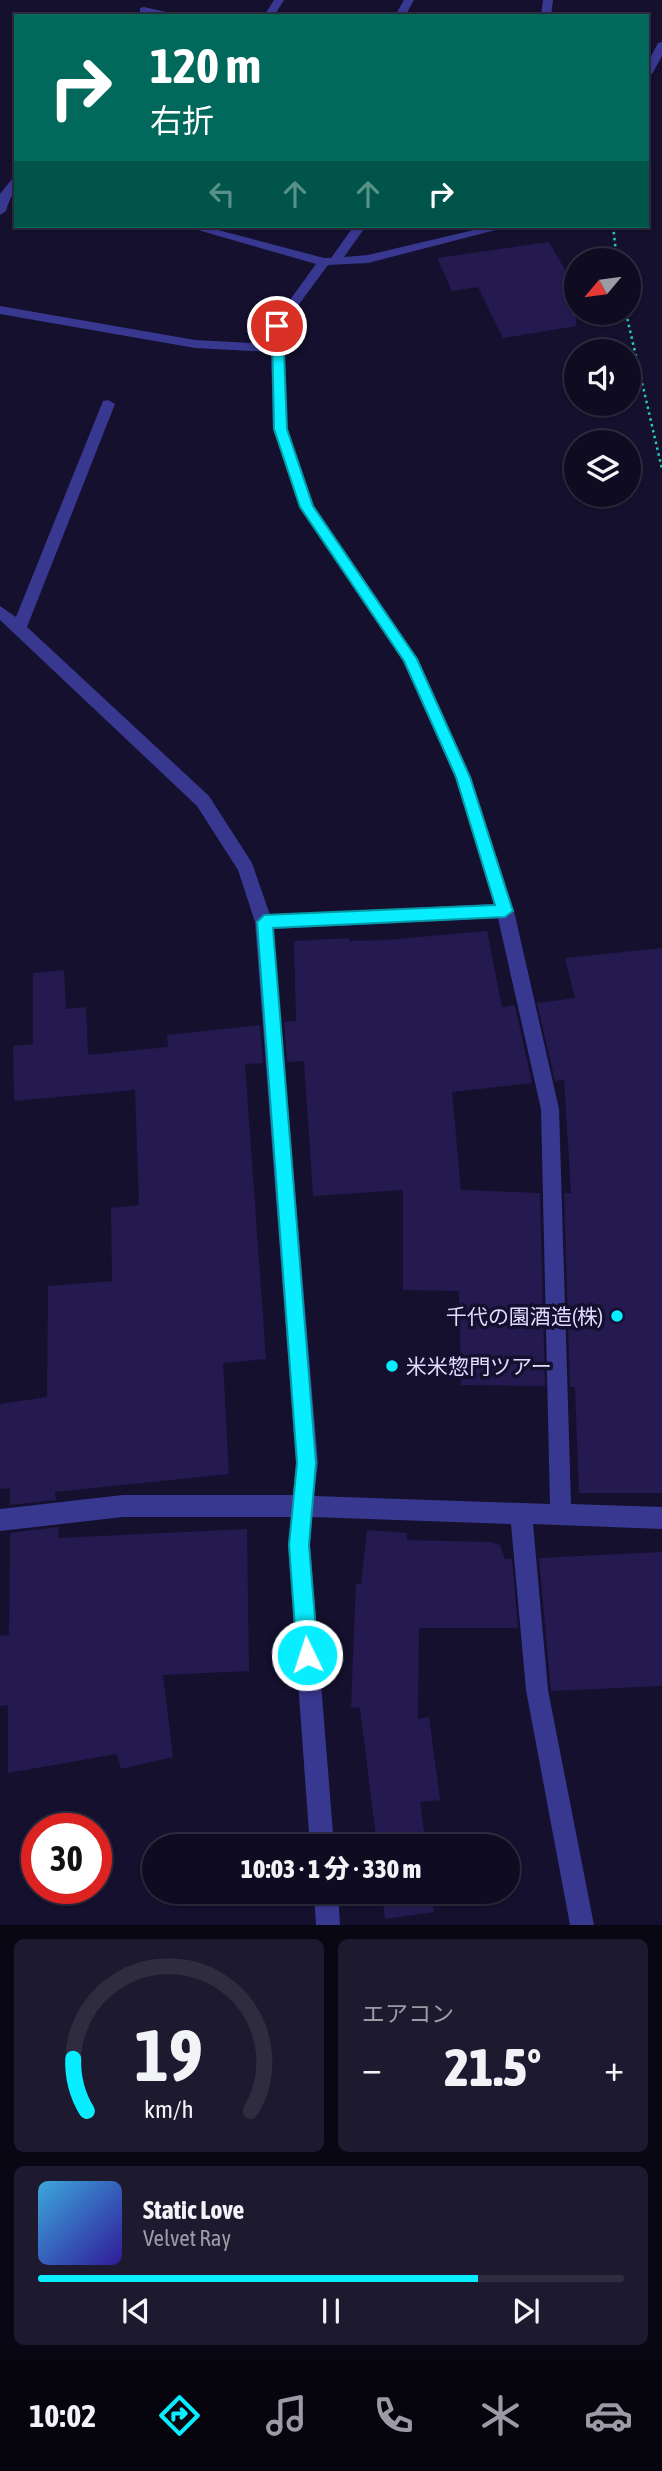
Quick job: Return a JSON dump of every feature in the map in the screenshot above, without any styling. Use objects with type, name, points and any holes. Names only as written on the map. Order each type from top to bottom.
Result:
[{"type":"street","points":[[142,13],[152,0]]},
{"type":"street","points":[[649,70],[662,45]]},
{"type":"street","points":[[1,204],[14,185]]},
{"type":"street","points":[[205,228],[330,261],[368,259],[497,228]]},
{"type":"street","points":[[358,228],[277,326],[280,429],[307,507],[410,659],[463,777],[505,911],[550,1109],[562,1515]]},
{"type":"street","points":[[0,310],[195,344],[278,348]]},
{"type":"street","points":[[19,629],[108,404]]},
{"type":"street","points":[[0,611],[203,801],[246,868],[264,922],[307,1463],[299,1545],[321,1834]]},
{"type":"street","points":[[264,922],[505,911]]},
{"type":"street","points":[[0,1520],[123,1506],[303,1506],[662,1518]]},
{"type":"street","points":[[521,1515],[537,1690],[582,1925]]},
{"type":"street","points":[[327,1904],[328,1925]]},
{"type":"path","points":[[613,228],[616,248]]},
{"type":"path","points":[[629,326],[654,446],[662,469]]},
{"type":"building","points":[[549,242],[564,268],[564,326],[576,326],[503,338],[478,287],[452,291],[437,258]]},
{"type":"building","points":[[487,931],[502,1007],[515,1005],[532,1083],[452,1092],[461,1190],[540,1193],[545,1386],[461,1385],[459,1291],[403,1290],[403,1190],[313,1196],[304,1061],[287,1062],[284,1022],[296,1021],[294,941],[349,938],[349,941],[385,940]]},
{"type":"building","name":"千代の園酒造(株)","points":[[662,948],[662,1493],[579,1493],[575,1387],[570,1387],[564,1193],[571,1193],[564,1080],[555,1081],[537,1003],[575,998],[565,958]]},
{"type":"building","points":[[64,970],[66,1009],[86,1007],[88,1055],[168,1047],[167,1035],[260,1025],[263,1063],[245,1064],[266,1359],[223,1363],[229,1474],[55,1492],[56,1500],[10,1505],[10,1488],[0,1489],[0,1404],[47,1397],[48,1286],[112,1281],[111,1208],[139,1205],[135,1090],[14,1101],[13,1046],[33,1044],[33,973]]},
{"type":"building","points":[[58,1527],[59,1538],[247,1529],[249,1671],[163,1675],[173,1757],[121,1769],[117,1754],[8,1773],[8,1705],[0,1706],[0,1636],[9,1635],[10,1533]]},
{"type":"building","points":[[367,1530],[407,1533],[407,1540],[490,1542],[500,1545],[505,1559],[512,1559],[518,1628],[419,1628],[418,1719],[429,1717],[440,1800],[420,1802],[424,1834],[376,1834],[360,1708],[351,1707],[356,1584],[361,1584]]},
{"type":"building","points":[[662,1552],[662,1686],[551,1691],[539,1558]]},
{"type":"building","points":[[383,1904],[433,1904],[434,1912],[385,1919]]},
{"type":"place","name":"千代の園酒造(株)","points":[[617,1316]]},
{"type":"place","name":"米米惣門ツアー","points":[[392,1366]]},
{"type":"route","points":[[277,326],[280,429],[307,507],[410,659],[463,777],[505,911],[264,922],[307,1463],[299,1545],[307,1655]]}]
